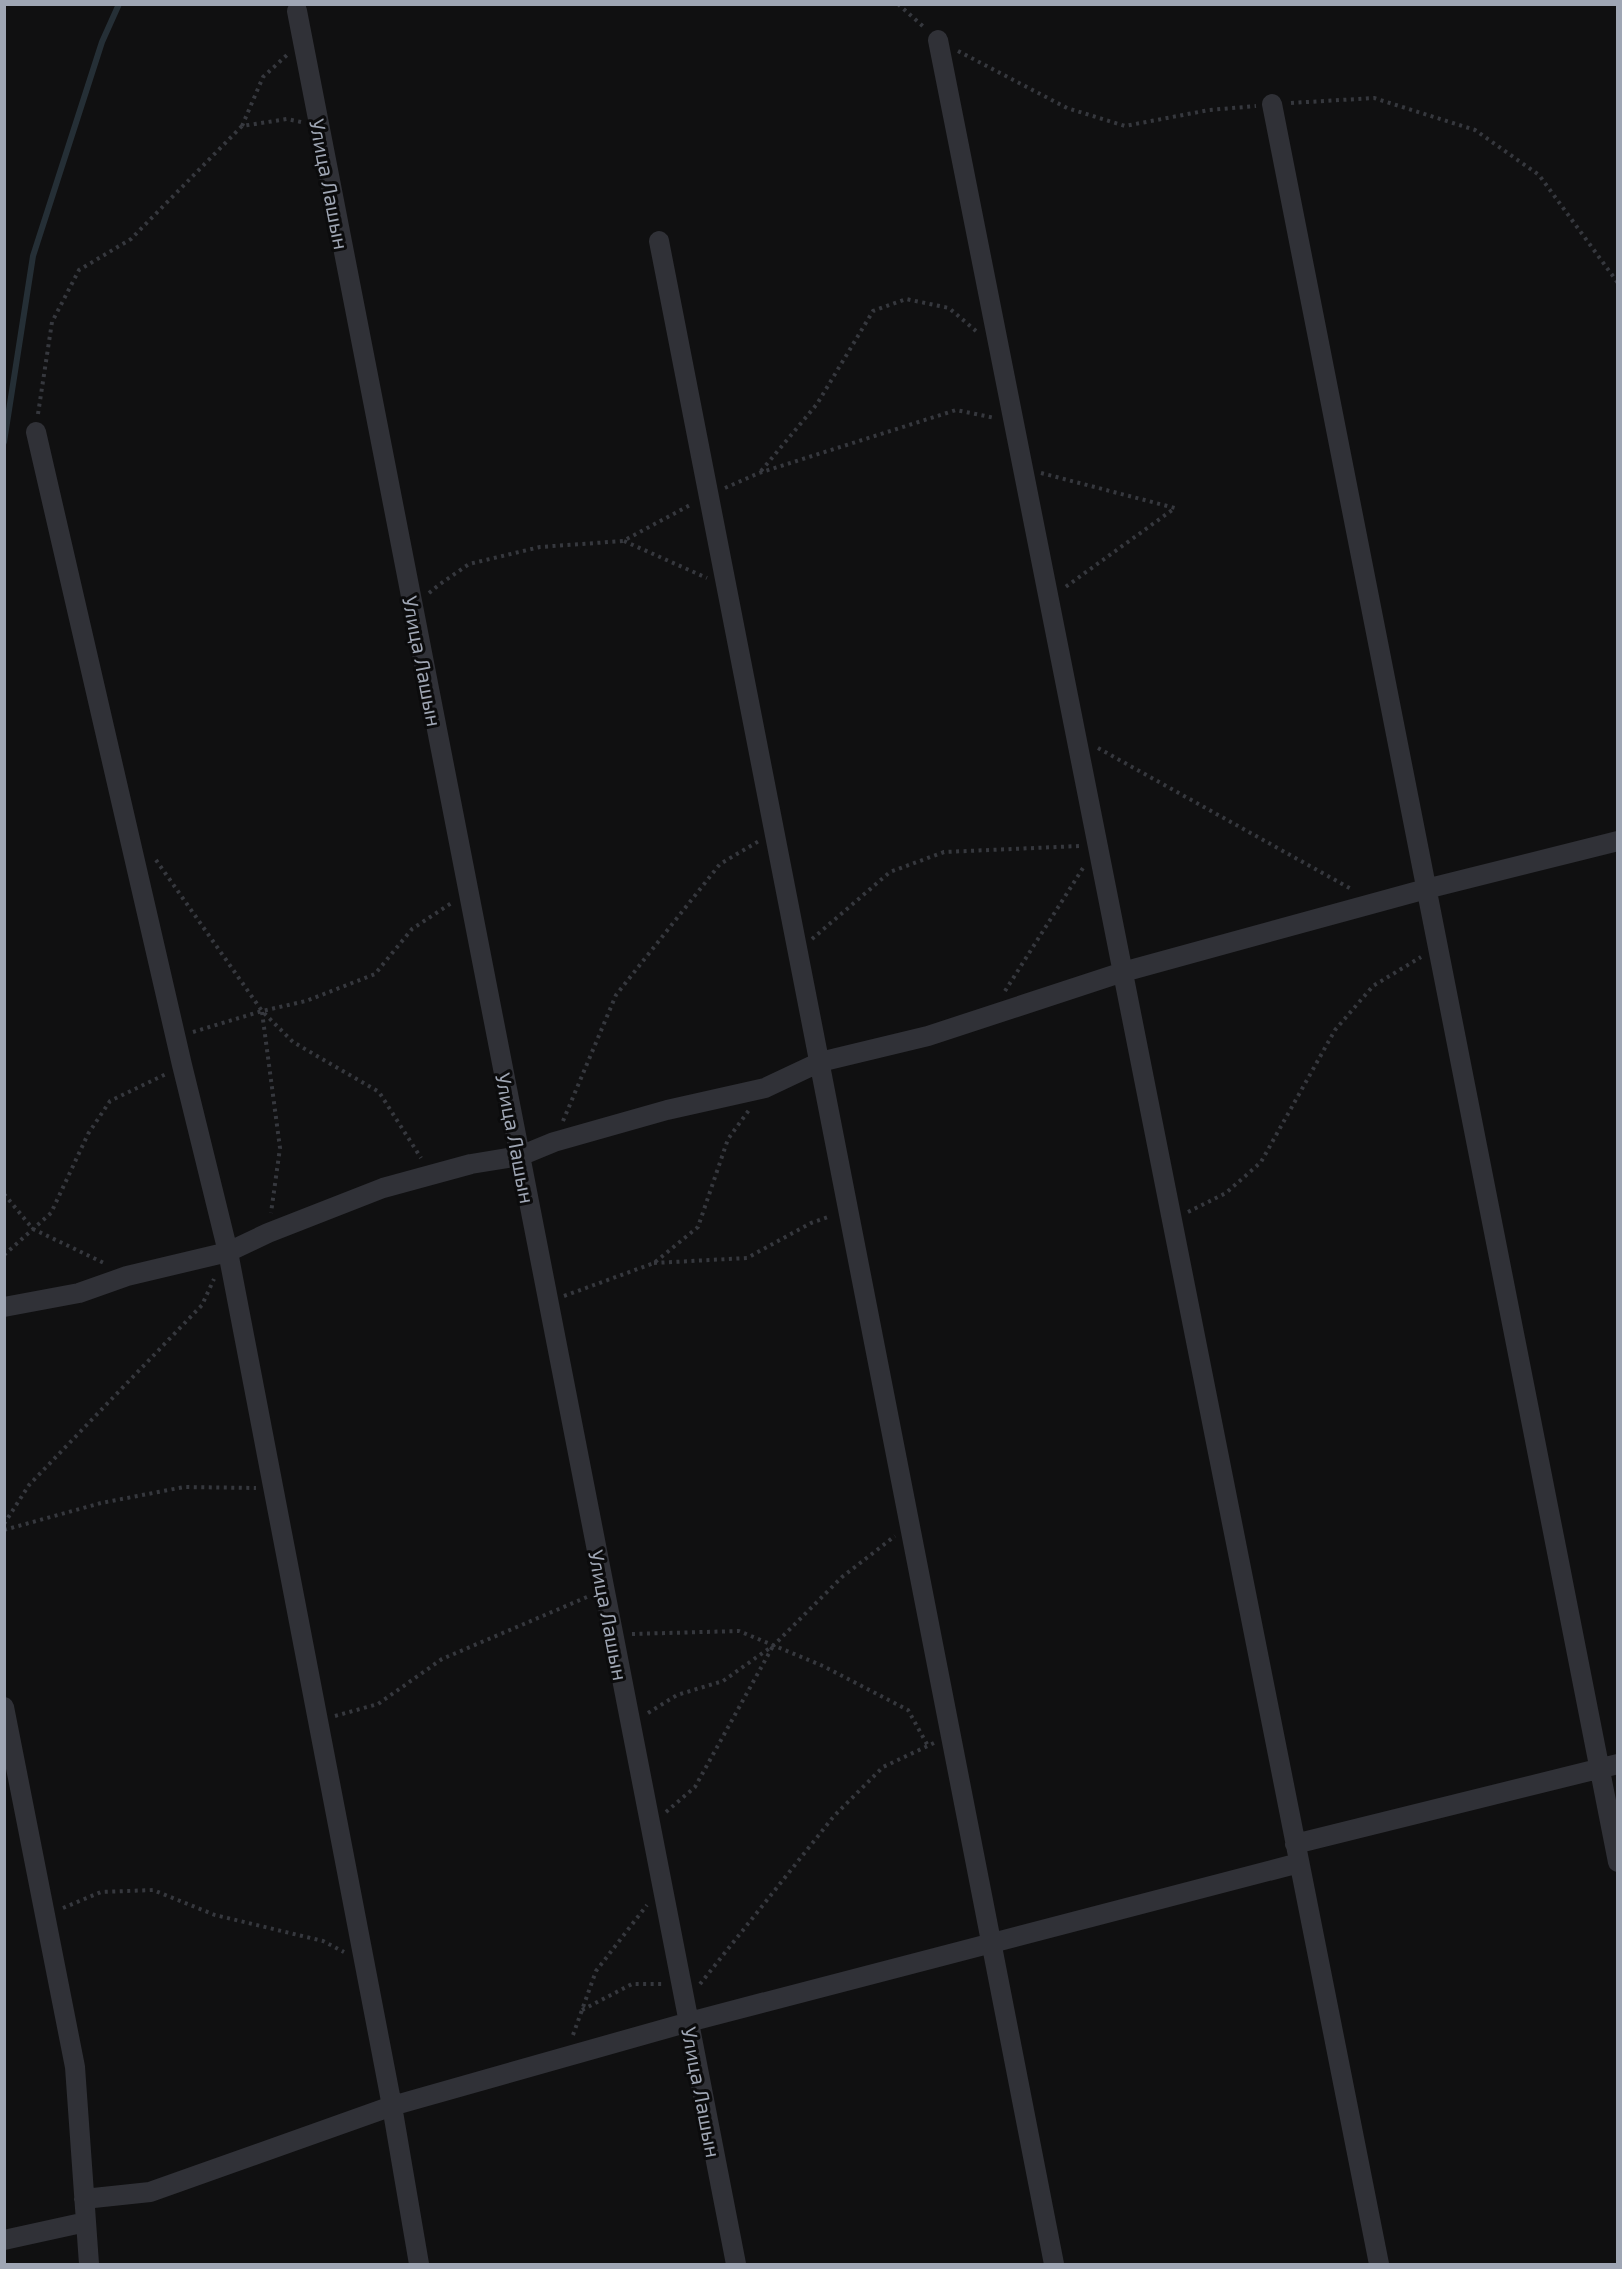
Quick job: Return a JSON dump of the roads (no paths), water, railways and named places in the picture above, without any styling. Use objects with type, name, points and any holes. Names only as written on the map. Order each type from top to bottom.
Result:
[{"type":"street","name":"Улица Лашын","points":[[297,11],[736,2265]]},
{"type":"street","points":[[938,40],[1378,2265]]},
{"type":"street","points":[[1272,104],[1437,947],[1608,1767],[1617,1862]]},
{"type":"street","points":[[659,241],[1054,2265]]},
{"type":"street","points":[[36,432],[182,1065],[228,1252],[392,2106],[418,2265]]},
{"type":"street","points":[[4,1307],[79,1293],[128,1276],[228,1252],[268,1233],[383,1188],[471,1164],[520,1156],[554,1142],[667,1110],[765,1088],[820,1062],[928,1036],[1123,972],[1617,840]]},
{"type":"street","points":[[4,1707],[75,2067],[89,2265]]},
{"type":"street","points":[[84,2199],[150,2192],[392,2106],[689,2022],[991,1943],[1297,1853],[1608,1767]]},
{"type":"street","points":[[4,2240],[86,2222]]},
{"type":"waterway","points":[[4,442],[33,256],[102,42],[119,4]]}]
